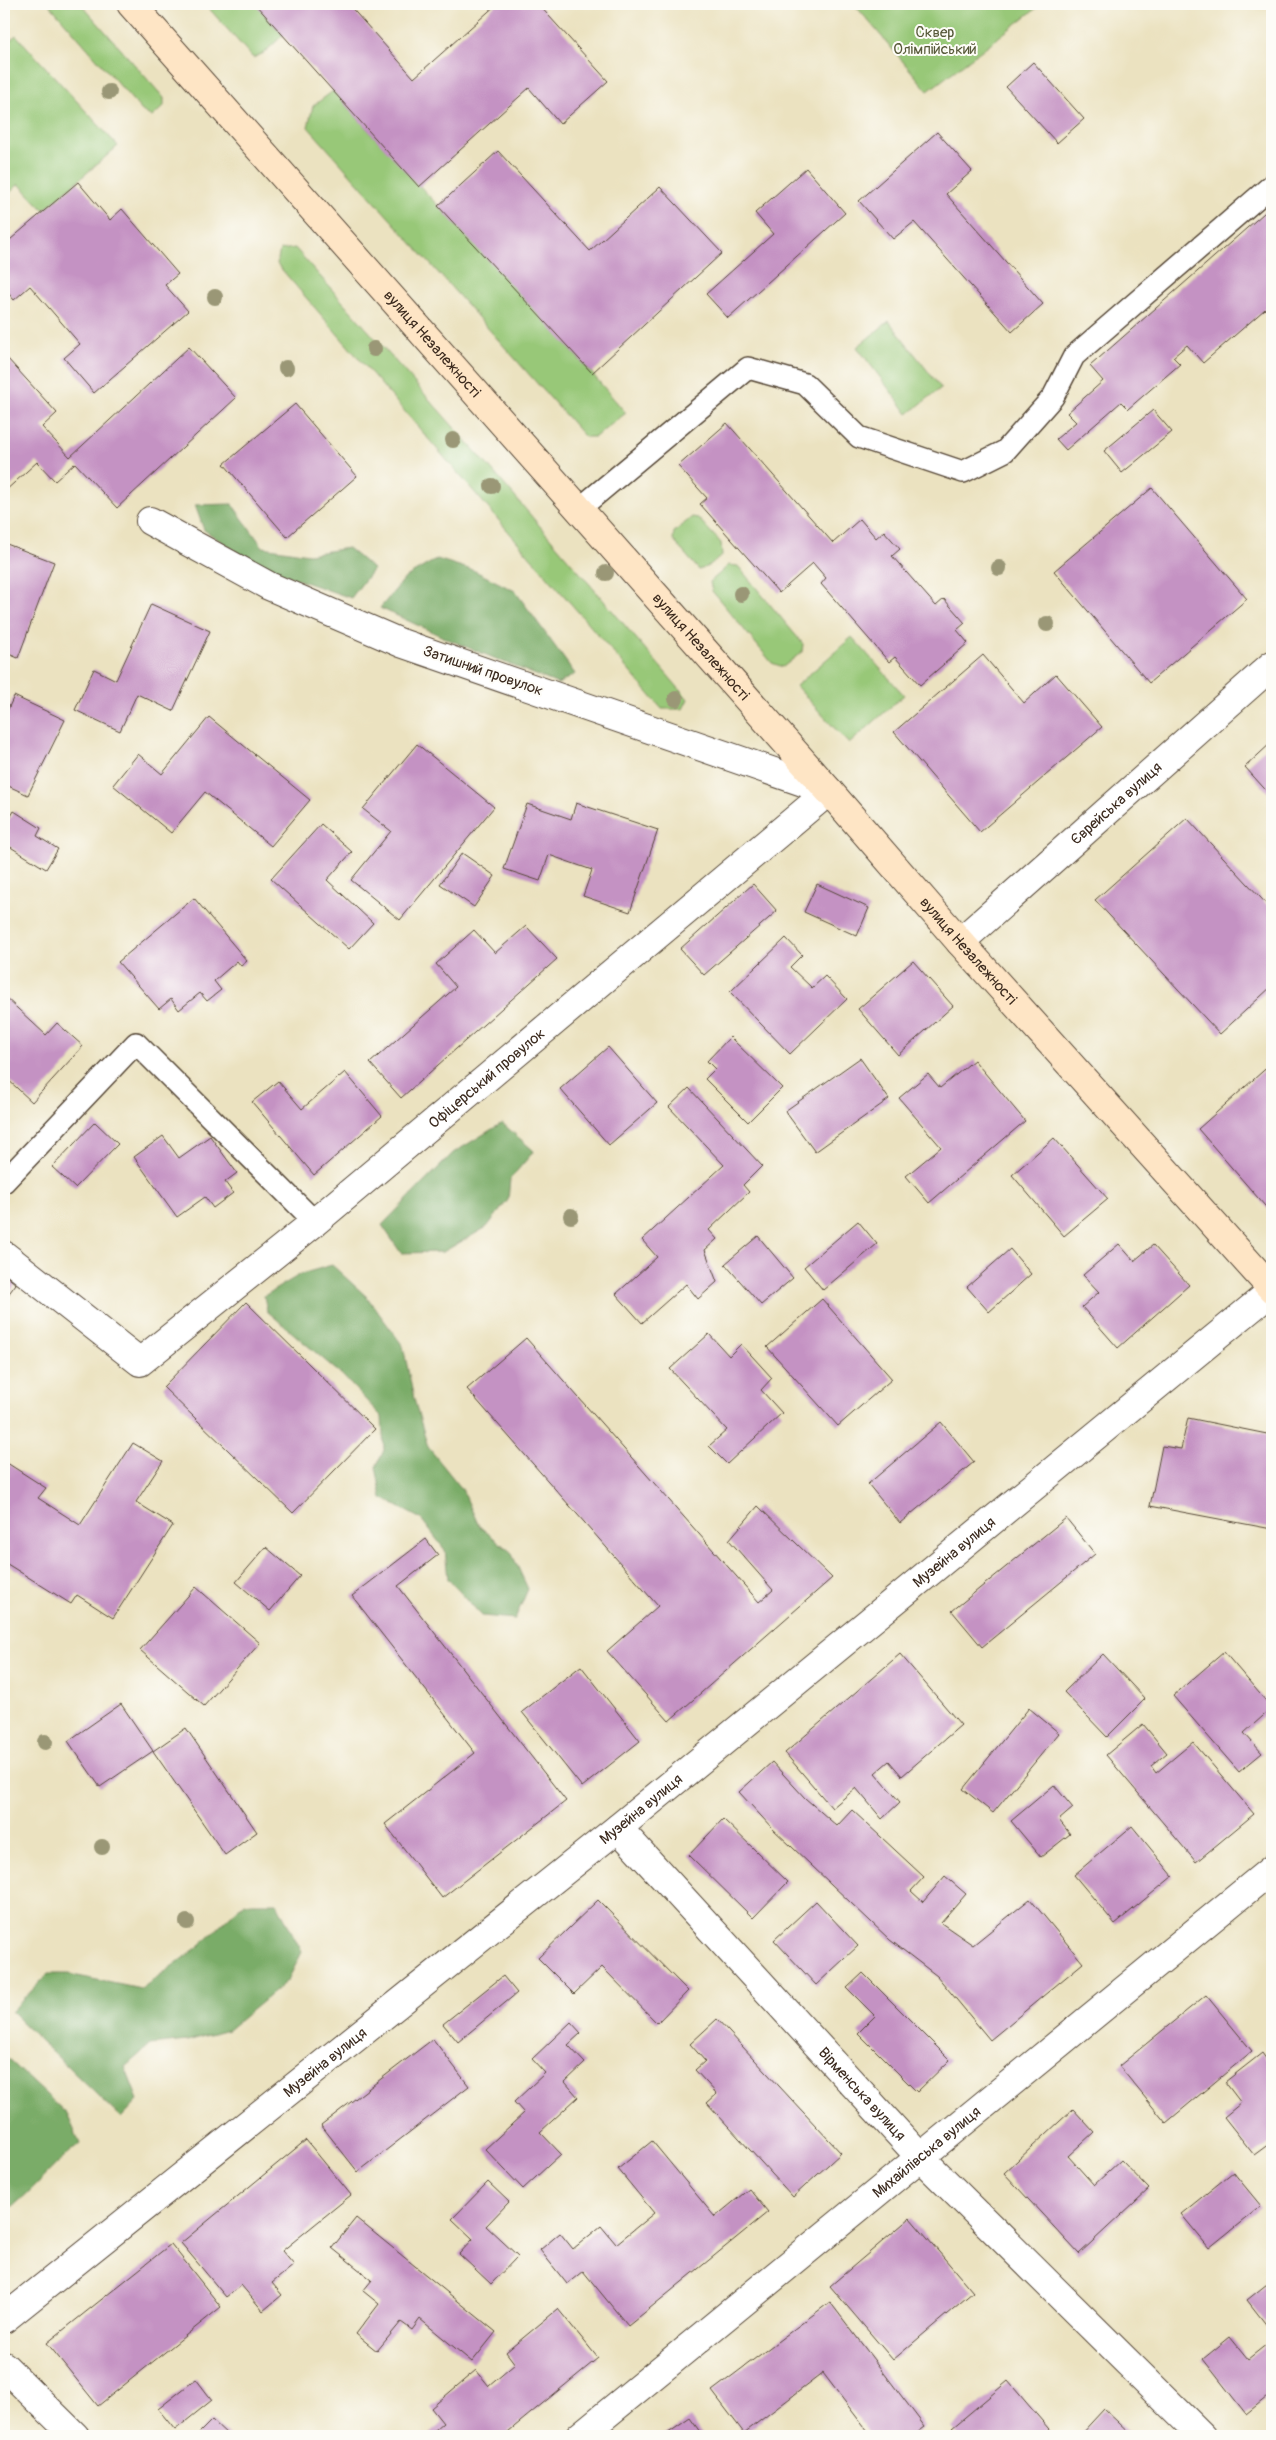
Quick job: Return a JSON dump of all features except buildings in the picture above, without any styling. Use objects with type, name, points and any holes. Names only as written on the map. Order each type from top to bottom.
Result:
[{"type":"street","name":"вулиця Незалежності","points":[[131,4],[830,791],[960,942],[1272,1290]]},
{"type":"street","name":"Затишний провулок","points":[[150,520],[268,586],[400,643],[830,791]]},
{"type":"street","name":"Єврейська вулиця","points":[[960,942],[1272,665]]},
{"type":"street","name":"Офіцерський провулок","points":[[4,1255],[140,1362],[314,1222],[830,791]]},
{"type":"street","name":"Музейна вулиця","points":[[4,2319],[618,1828],[1272,1290]]},
{"type":"street","name":"Вірменська вулиця","points":[[618,1828],[921,2158],[1202,2436]]},
{"type":"street","name":"Михайлівська вулиця","points":[[580,2436],[1272,1869]]},
{"type":"street","points":[[4,2366],[75,2436]]},
{"type":"lane","points":[[579,509],[748,368],[805,384],[859,437],[963,472],[1005,451],[1052,397],[1074,356],[1272,185]]},
{"type":"lane","points":[[4,1182],[136,1042],[314,1222]]},
{"type":"green space","points":[[49,4],[81,4],[164,98],[164,106],[152,117],[142,111]]},
{"type":"green space","points":[[205,4],[255,4],[283,35],[264,53],[253,58]]},
{"type":"green space","name":"Сквер Олімпійський","points":[[854,4],[1042,4],[928,91]]},
{"type":"green space","points":[[16,35],[118,146],[44,210],[19,184],[4,198],[4,46]]},
{"type":"green space","points":[[333,91],[554,331],[626,413],[595,437],[585,437],[308,127],[313,106]]},
{"type":"green space","points":[[295,248],[491,469],[688,699],[683,709],[662,709],[277,264],[280,250]]},
{"type":"green space","points":[[889,321],[941,388],[908,414],[857,347]]},
{"type":"green space","points":[[232,504],[263,547],[309,554],[348,548],[373,569],[351,598],[249,560],[204,530],[195,505]]},
{"type":"green space","points":[[692,517],[698,518],[721,543],[722,556],[699,570],[673,540],[674,532]]},
{"type":"green space","points":[[437,559],[475,571],[515,591],[575,674],[558,684],[452,641],[380,608],[406,577]]},
{"type":"green space","points":[[729,565],[738,566],[803,644],[802,652],[783,667],[772,663],[712,591],[710,582]]},
{"type":"green space","points":[[852,637],[904,695],[849,744],[796,686]]},
{"type":"green space","points":[[502,1123],[534,1151],[510,1179],[508,1200],[487,1227],[443,1252],[401,1253],[382,1225],[453,1153]]},
{"type":"green space","points":[[332,1265],[367,1297],[403,1346],[414,1399],[428,1447],[462,1489],[479,1526],[511,1552],[528,1589],[515,1619],[482,1616],[448,1579],[445,1550],[421,1519],[382,1498],[376,1467],[384,1450],[382,1417],[342,1375],[267,1311],[264,1296],[301,1274]]},
{"type":"green space","points":[[244,1903],[277,1903],[302,1952],[288,1980],[228,2030],[187,2041],[150,2045],[125,2067],[138,2100],[121,2118],[11,2012],[48,1974],[68,1974],[141,1989],[198,1947]]},
{"type":"green space","points":[[4,2055],[67,2114],[80,2143],[60,2160],[24,2197],[4,2213]]}]
